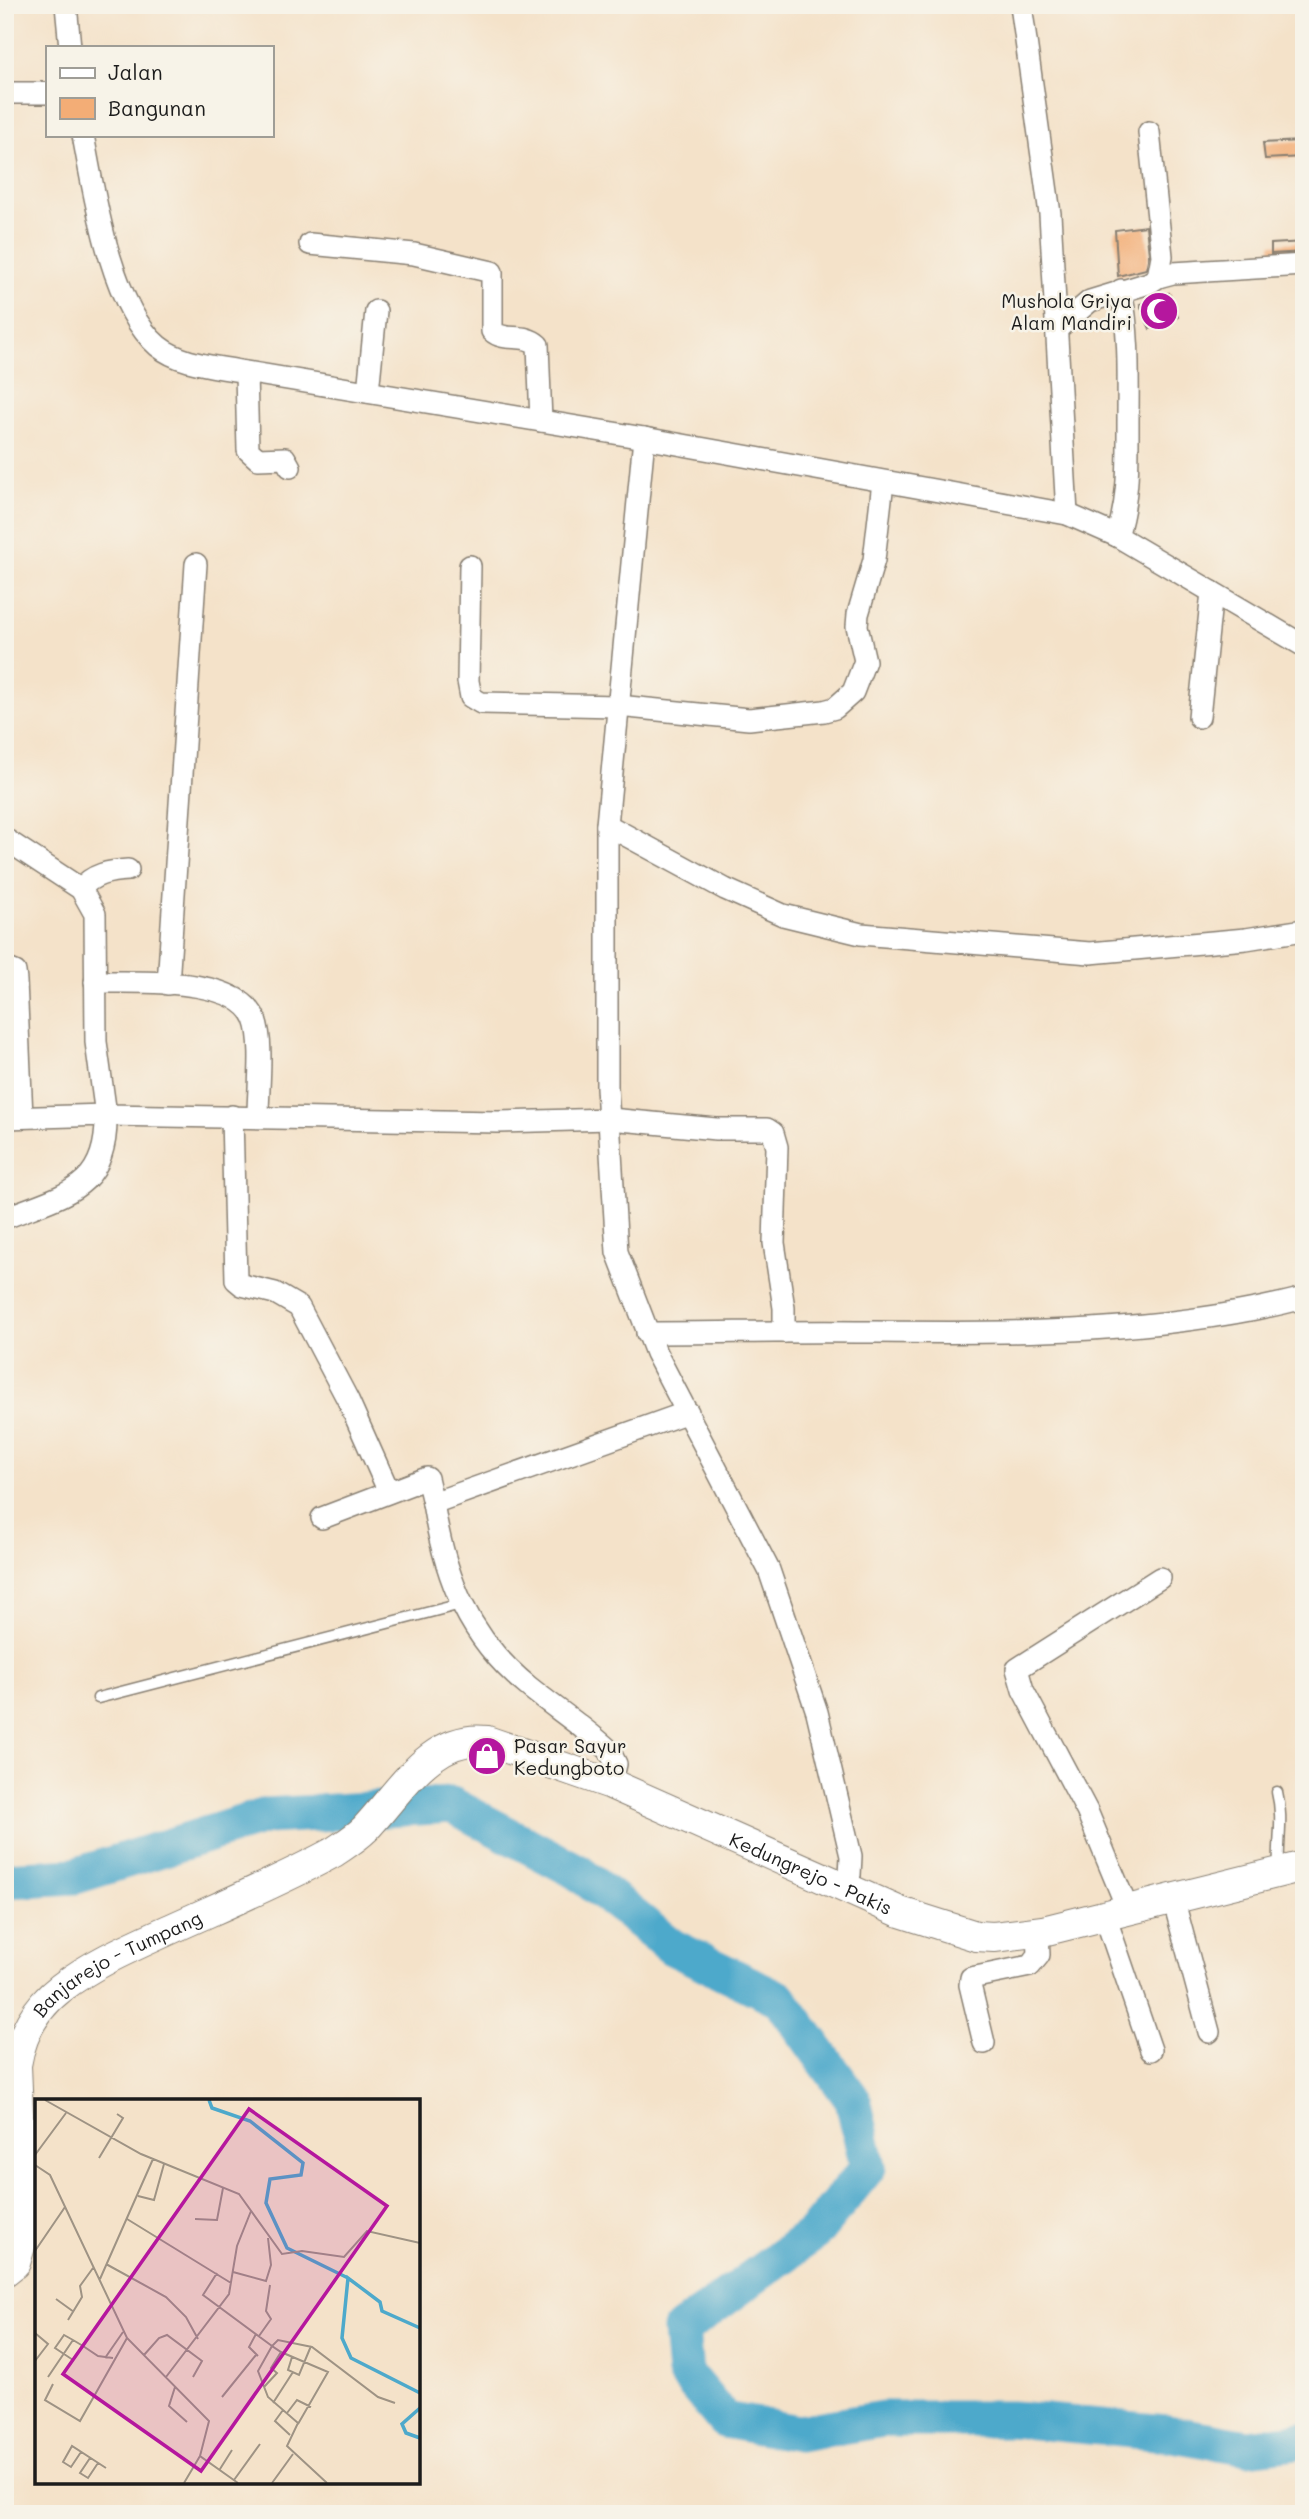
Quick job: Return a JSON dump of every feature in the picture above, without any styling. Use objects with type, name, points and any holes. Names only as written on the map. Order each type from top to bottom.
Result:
[{"type":"main road","name":"Kedungrejo - Pakis","points":[[362,1832],[428,1760],[443,1748],[469,1739],[507,1746],[611,1784],[900,1912],[962,1933],[994,1937],[1038,1932],[1292,1869]]},
{"type":"main road","name":"Banjarejo - Tumpang","points":[[5,2271],[15,2263],[23,2236],[16,2065],[19,2047],[28,2026],[44,2004],[60,1989],[118,1953],[302,1870],[362,1832]]},
{"type":"street","points":[[66,5],[70,46]]},
{"type":"street","points":[[1021,5],[1050,214],[1068,514]]},
{"type":"street","points":[[5,93],[46,93]]},
{"type":"street","points":[[1149,132],[1162,256],[1158,277]]},
{"type":"street","points":[[83,136],[103,235],[138,321],[159,346],[189,361],[246,373],[644,438],[1068,514],[1117,536],[1212,593],[1294,631],[1304,646]]},
{"type":"street","points":[[310,244],[414,254],[492,272],[495,278],[492,331],[500,337],[526,338],[538,345],[541,421]]},
{"type":"street","points":[[1057,330],[1090,301],[1173,273],[1304,265]]},
{"type":"street","points":[[1117,536],[1126,504],[1129,468],[1129,350],[1121,290]]},
{"type":"street","points":[[368,392],[376,311]]},
{"type":"street","points":[[246,373],[248,450],[258,459],[285,458],[290,467]]},
{"type":"street","points":[[644,438],[632,589],[607,825],[610,1119],[617,1252],[651,1342],[769,1570],[805,1673],[851,1856],[850,1875],[839,1885]]},
{"type":"street","points":[[470,566],[468,681],[471,697],[481,703],[618,706],[749,719],[824,711],[843,702],[853,692],[865,661],[857,626],[858,614],[874,560],[883,482]]},
{"type":"street","points":[[167,984],[197,564]]},
{"type":"street","points":[[1199,717],[1212,593]]},
{"type":"street","points":[[607,825],[725,889],[782,915],[861,934],[1090,953],[1246,939],[1304,930]]},
{"type":"street","points":[[5,839],[81,889],[95,914],[96,1042],[106,1115],[104,1149],[95,1173],[69,1192],[5,1218]]},
{"type":"street","points":[[81,889],[86,882],[103,873],[128,870]]},
{"type":"street","points":[[5,968],[15,972],[16,981],[14,1118],[258,1115],[498,1122],[610,1119],[716,1129],[762,1129],[774,1133],[778,1188],[774,1243],[784,1308],[784,1332]]},
{"type":"street","points":[[95,982],[167,984],[229,994],[247,1006],[255,1019],[257,1035],[258,1115]]},
{"type":"street","points":[[232,1116],[236,1280],[242,1285],[275,1293],[299,1307],[348,1400],[389,1492]]},
{"type":"street","points":[[651,1342],[784,1332],[1018,1332],[1119,1327],[1190,1321],[1304,1298]]},
{"type":"street","points":[[433,1503],[688,1412]]},
{"type":"street","points":[[322,1518],[427,1478],[439,1543],[461,1604],[480,1638],[528,1686],[609,1750],[616,1763],[611,1784]]},
{"type":"street","points":[[1151,2050],[1087,1811],[1023,1690],[1017,1669],[1160,1578]]},
{"type":"street","points":[[1173,1898],[1209,2032]]},
{"type":"street","points":[[984,2043],[970,1985],[971,1978],[1030,1966],[1039,1955],[1038,1932]]},
{"type":"lane","points":[[98,1698],[461,1604]]},
{"type":"lane","points":[[1277,1793],[1282,1825],[1278,1851],[1292,1869]]},
{"type":"building","points":[[1300,141],[1302,157],[1265,159],[1263,143]]},
{"type":"building","points":[[1146,226],[1149,255],[1146,269],[1118,276],[1115,230]]},
{"type":"building","points":[[1304,242],[1304,252],[1271,254],[1271,244]]},
{"type":"building","name":"Mushola Griya Alam Mandiri","points":[[1169,293],[1178,317],[1150,329],[1140,304]]},
{"type":"waterway","points":[[5,1880],[75,1876],[266,1816],[452,1805],[578,1872],[672,1947],[780,1999],[853,2100],[868,2167],[815,2232],[681,2330],[685,2373],[724,2420],[798,2433],[883,2419],[1012,2419],[1167,2433],[1248,2447],[1304,2440]]},
{"type":"place","name":"Mushola Griya Alam Mandiri","points":[[1159,311]]},
{"type":"place","name":"Pasar Sayur Kedungboto","points":[[487,1756]]}]
